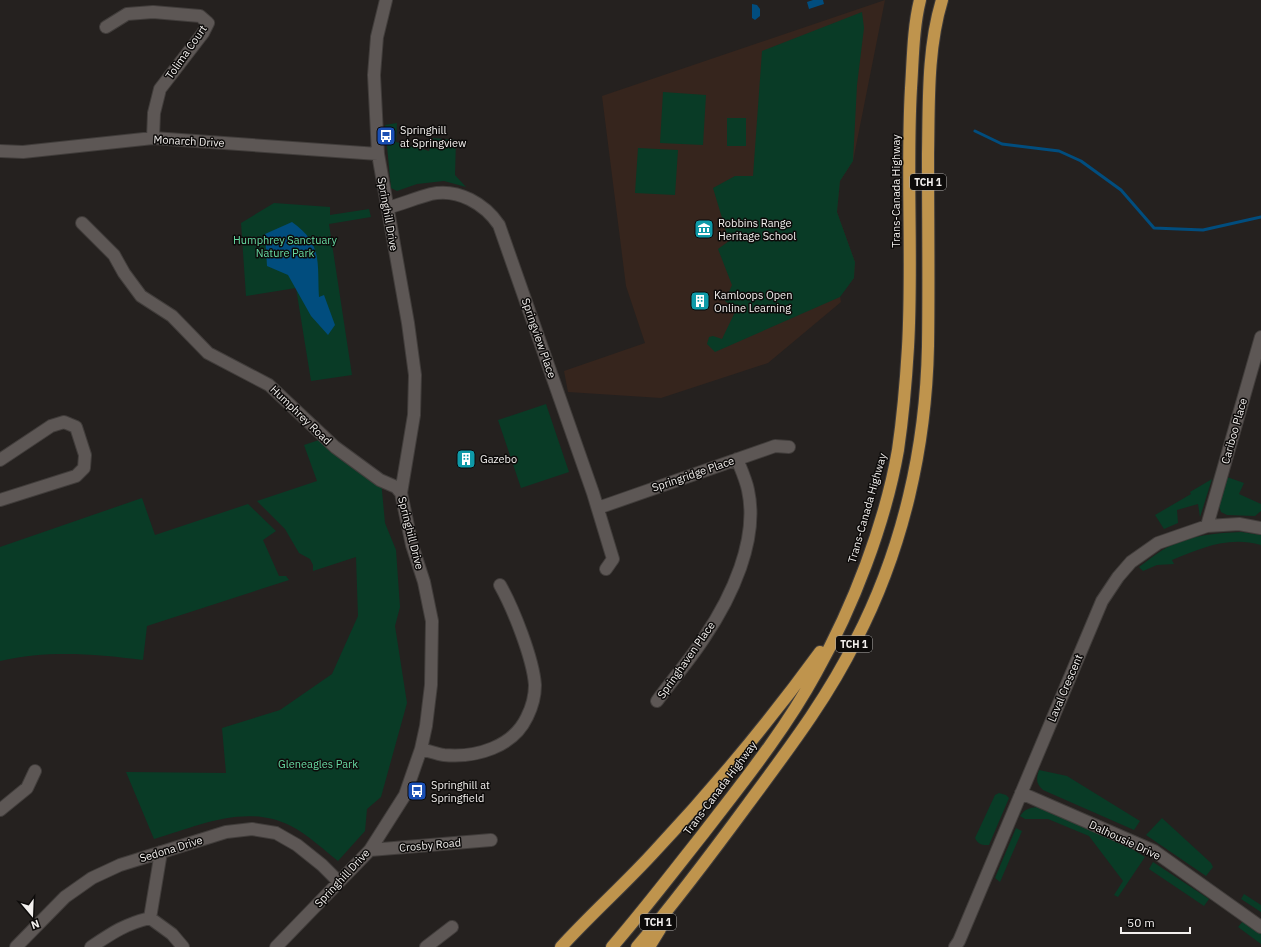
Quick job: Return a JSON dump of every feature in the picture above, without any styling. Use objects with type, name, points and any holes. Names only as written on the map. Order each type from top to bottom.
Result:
[{"type":"highway","name":"Trans-Canada Highway","points":[[612,947],[636,920],[718,814],[791,714],[817,672],[838,629],[873,545],[886,498],[898,444],[908,345],[909,120],[912,64],[920,0]]},
{"type":"highway","name":"TCH 1","points":[[637,947],[679,897],[806,725],[856,640],[876,596],[899,532],[917,461],[925,405],[928,340],[928,122],[931,66],[937,16],[942,0]]},
{"type":"highway","points":[[561,947],[654,853],[718,784],[779,708],[838,629]]},
{"type":"highway","points":[[649,947],[679,897]]},
{"type":"street","name":"Springhill Drive","points":[[276,947],[370,850],[405,795],[421,749],[426,726],[431,685],[432,621],[424,582],[412,545],[401,494],[414,415],[415,375],[408,324],[378,154],[375,68],[377,37],[386,0]]},
{"type":"street","name":"Tolima Court","points":[[106,27],[127,14],[153,12],[200,16],[208,23],[160,89],[154,113],[153,138]]},
{"type":"street","name":"Monarch Drive","points":[[0,151],[23,152],[153,138],[378,154]]},
{"type":"street","name":"Springview Place","points":[[387,208],[432,194],[444,193],[465,197],[481,204],[491,213],[499,226],[598,508],[613,559],[606,569]]},
{"type":"street","name":"Humphrey Road","points":[[82,223],[114,255],[124,273],[141,296],[172,316],[208,353],[269,385],[335,447],[380,480],[396,487],[401,494]]},
{"type":"street","name":"Cariboo Place","points":[[1207,526],[1261,337]]},
{"type":"street","points":[[0,460],[51,426],[64,422],[76,427],[85,455],[84,468],[76,476],[0,500]]},
{"type":"street","name":"Springridge Place","points":[[598,508],[775,446],[789,447]]},
{"type":"street","name":"Springhaven Place","points":[[657,701],[704,639],[721,609],[747,548],[751,520],[748,491],[738,459]]},
{"type":"street","name":"Laval Crescent","points":[[955,947],[1102,600],[1118,577],[1131,562],[1158,543],[1207,526],[1239,524],[1261,528]]},
{"type":"street","points":[[421,749],[444,755],[475,754],[500,746],[522,727],[532,706],[535,686],[532,666],[510,602],[500,585]]},
{"type":"street","points":[[0,810],[27,788],[35,771]]},
{"type":"street","name":"Dalhousie Drive","points":[[1021,792],[1154,851],[1261,927]]},
{"type":"street","name":"Sedona Drive","points":[[16,947],[65,897],[92,878],[120,865],[226,832],[252,829],[276,833],[297,845],[322,865],[339,882]]},
{"type":"street","name":"Crosby Road","points":[[370,850],[491,840]]},
{"type":"street","points":[[150,918],[161,852]]},
{"type":"street","points":[[91,947],[118,928],[133,922],[150,918],[172,934],[183,947]]},
{"type":"street","points":[[426,947],[452,927]]},
{"type":"shaded area","points":[[885,0],[853,161],[840,181],[837,212],[855,262],[854,278],[840,296],[841,302],[768,363],[661,398],[568,392],[564,371],[645,343],[626,286],[602,96]]},
{"type":"green space","points":[[862,12],[864,28],[857,85],[853,161],[840,181],[837,212],[855,262],[854,278],[840,297],[715,352],[707,344],[709,337],[713,336],[722,339],[736,310],[725,301],[732,285],[718,249],[729,241],[713,188],[735,176],[753,176],[762,51]]},
{"type":"green space","points":[[663,92],[706,95],[703,145],[660,143]]},
{"type":"green space","points":[[727,118],[746,118],[746,146],[727,146]]},
{"type":"green space","points":[[397,123],[396,142],[429,151],[433,138],[456,140],[455,175],[466,187],[444,181],[417,184],[397,191],[391,188],[385,125]]},
{"type":"green space","points":[[638,148],[678,150],[675,195],[635,193]]},
{"type":"green space","name":"Humphrey Sanctuary Nature Park","points":[[274,203],[330,207],[330,215],[369,209],[371,217],[329,224],[352,375],[311,381],[296,288],[246,296],[241,223]]},
{"type":"green space","points":[[546,404],[569,472],[521,488],[498,420]]},
{"type":"green space","name":"Gleneagles Park","points":[[325,438],[381,480],[385,523],[396,550],[400,607],[395,626],[407,703],[381,797],[367,809],[365,831],[338,861],[291,826],[274,819],[257,816],[222,819],[154,839],[126,772],[226,773],[222,728],[280,710],[332,674],[358,616],[356,557],[313,571],[313,565],[310,559],[299,553],[285,529],[257,501],[317,481],[304,445]]},
{"type":"green space","points":[[1227,477],[1244,483],[1239,494],[1261,504],[1261,511],[1255,516],[1227,515],[1221,512],[1219,506]]},
{"type":"green space","points":[[1212,479],[1200,517],[1198,504],[1177,510],[1178,523],[1164,529],[1155,515],[1191,494],[1190,492]]},
{"type":"green space","points":[[142,498],[155,535],[248,504],[276,531],[263,540],[279,576],[286,576],[289,580],[147,626],[143,660],[107,656],[54,654],[36,655],[0,661],[0,547]]},
{"type":"green space","points":[[1241,532],[1261,535],[1261,545],[1237,542],[1226,543],[1194,551],[1172,560],[1174,564],[1157,565],[1143,571],[1139,567],[1158,553],[1178,542],[1214,534]]},
{"type":"green space","points":[[1039,770],[1067,776],[1140,821],[1134,830],[1043,790],[1037,781]]},
{"type":"green space","points":[[999,793],[1006,795],[1009,798],[989,845],[981,844],[975,838],[995,795]]},
{"type":"green space","points":[[1037,807],[1121,842],[1145,857],[1118,897],[1114,895],[1123,881],[1089,836],[1048,819],[1025,819],[1020,816],[1027,809]]},
{"type":"green space","points":[[1162,818],[1211,863],[1213,867],[1206,876],[1146,835]]},
{"type":"green space","points":[[1016,828],[1022,831],[1000,882],[995,878]]},
{"type":"green space","points":[[1153,862],[1209,899],[1204,906],[1149,869]]},
{"type":"green space","points":[[1244,894],[1261,905],[1261,912],[1241,899]]},
{"type":"green space","points":[[1243,921],[1261,934],[1261,944],[1238,927]]},
{"type":"water","points":[[813,0],[823,0],[824,4],[809,9],[807,2]]},
{"type":"water","points":[[752,4],[757,5],[760,9],[760,16],[755,20],[752,18]]},
{"type":"water","points":[[292,222],[302,230],[314,246],[318,264],[319,297],[324,295],[335,325],[328,335],[311,316],[288,275],[267,266],[265,234]]},
{"type":"waterway","points":[[975,131],[1002,144],[1059,151],[1081,161],[1121,190],[1154,228],[1203,230],[1261,217]]},
{"type":"place","name":"Springhill at Springview","points":[[386,136]]},
{"type":"place","name":"Robbins Range Heritage School","points":[[704,229]]},
{"type":"place","name":"Kamloops Open Online Learning","points":[[700,301]]},
{"type":"place","name":"Gazebo","points":[[466,459]]},
{"type":"place","name":"Springhill at Springfield","points":[[417,791]]}]
